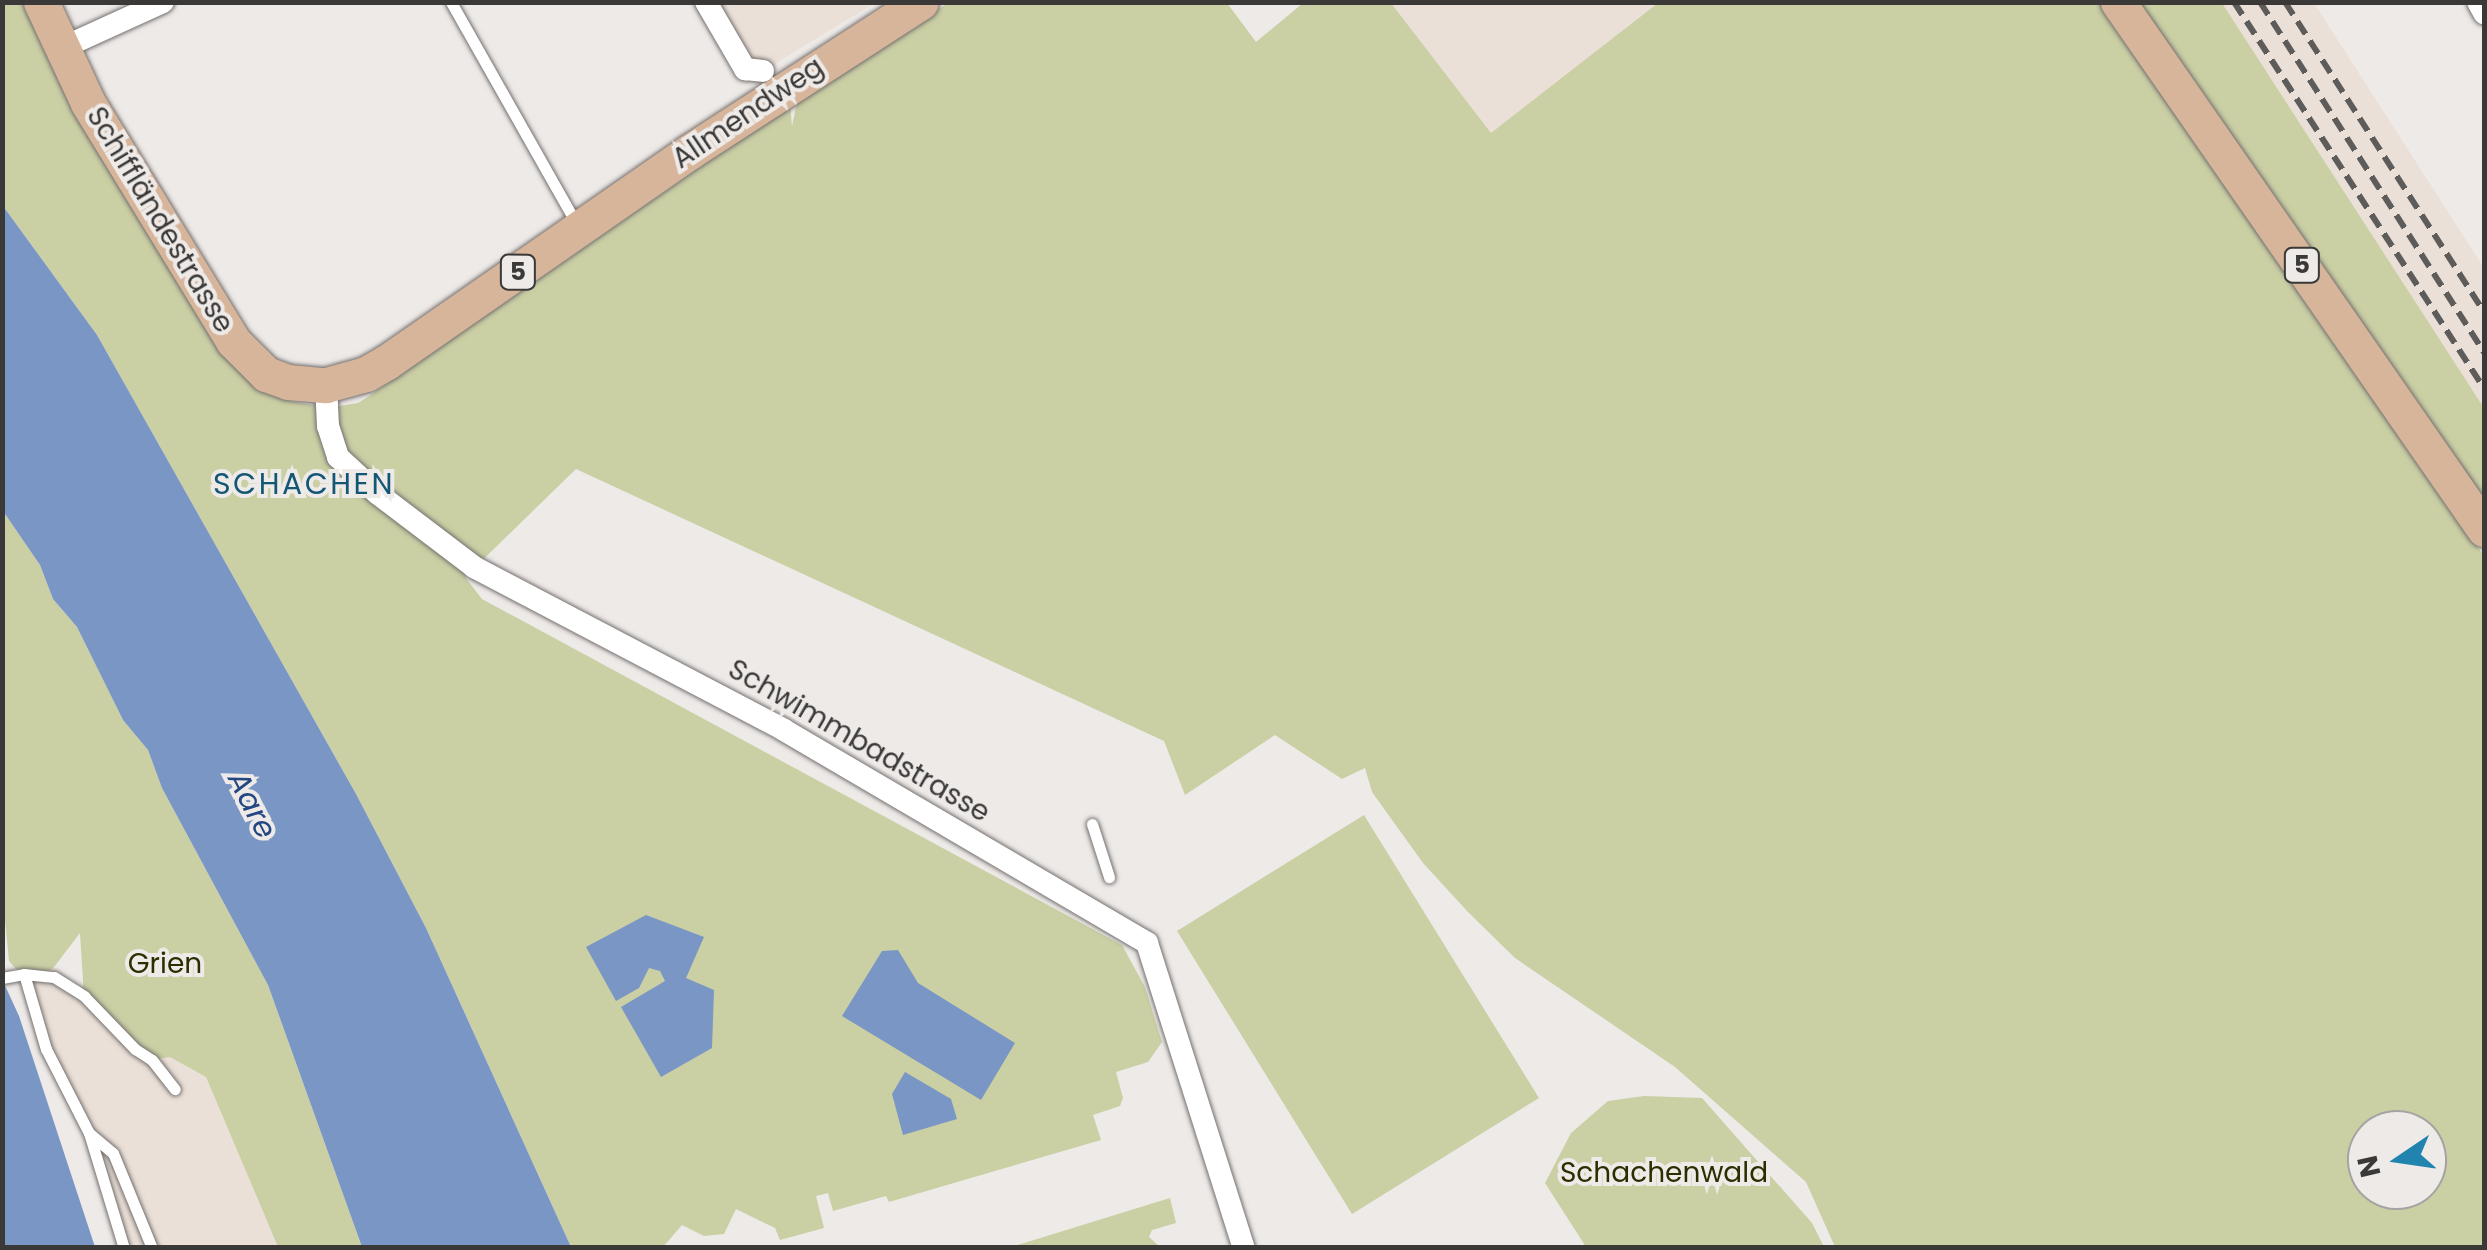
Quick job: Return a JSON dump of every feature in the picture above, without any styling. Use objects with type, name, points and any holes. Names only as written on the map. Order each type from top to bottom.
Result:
[{"type":"main road","name":"Schiffländestrasse","points":[[42,2],[128,173],[233,341],[266,374],[288,382],[326,385]]},
{"type":"main road","name":"Allmendweg","points":[[326,385],[366,374],[388,362],[580,229],[758,80],[921,2]]},
{"type":"main road","name":"5","points":[[2118,2],[2484,529]]},
{"type":"street","points":[[62,48],[163,2]]},
{"type":"street","points":[[706,2],[758,80]]},
{"type":"street","points":[[2478,2],[2484,13]]},
{"type":"street","name":"Schwimmbadstrasse","points":[[326,385],[328,426],[338,456],[378,494],[474,566],[784,730],[1148,943],[1244,1247]]},
{"type":"lane","points":[[451,2],[580,229]]},
{"type":"lane","points":[[1092,824],[1109,877]]},
{"type":"lane","points":[[124,1248],[89,1133],[13,976],[54,977],[84,996],[135,1049],[152,1060],[174,1089]]},
{"type":"lane","points":[[89,1133],[112,1153],[152,1248]]},
{"type":"shaded area","points":[[706,3],[875,3],[763,71],[745,69]]},
{"type":"shaded area","points":[[1391,3],[1658,3],[1491,134]]},
{"type":"shaded area","points":[[2222,3],[2314,3],[2484,268],[2484,408]]},
{"type":"shaded area","points":[[54,967],[152,1060],[170,1056],[206,1077],[278,1247],[124,1247],[89,1133],[46,1049],[30,985]]},
{"type":"green space","points":[[3,3],[28,3],[243,373],[281,399],[327,408],[358,403],[369,396],[790,105],[792,126],[798,97],[948,3],[1227,3],[1256,42],[1303,3],[1391,3],[1491,133],[1658,3],[2104,3],[2484,556],[2484,1247],[1835,1247],[1806,1182],[1675,1067],[1515,958],[1468,912],[1423,863],[1372,792],[1365,768],[1342,779],[1275,735],[1185,795],[1164,741],[576,469],[465,577],[482,599],[1122,945],[1145,987],[1162,1042],[1148,1062],[1116,1072],[1123,1098],[1120,1106],[1093,1115],[1101,1140],[889,1202],[886,1196],[833,1211],[828,1193],[816,1196],[824,1228],[780,1240],[775,1228],[736,1209],[724,1234],[704,1236],[682,1225],[663,1247],[571,1247],[426,928],[356,794],[97,335],[3,206]]},
{"type":"green space","points":[[2133,3],[2222,3],[2484,408],[2484,511]]},
{"type":"green space","name":"Grien","points":[[3,511],[40,565],[53,599],[77,627],[123,720],[148,750],[162,788],[268,985],[362,1247],[278,1247],[206,1077],[170,1057],[152,1060],[84,996],[80,933],[54,967],[30,985],[9,961],[3,900]]},
{"type":"green space","points":[[1364,815],[1539,1098],[1352,1214],[1177,931]]},
{"type":"green space","name":"Schachenwald","points":[[1644,1096],[1702,1098],[1812,1223],[1824,1247],[1586,1247],[1545,1183],[1571,1133],[1608,1101]]},
{"type":"green space","points":[[1170,1198],[1176,1223],[1152,1230],[1149,1237],[1160,1247],[1011,1247]]},
{"type":"water","name":"Aare","points":[[3,206],[97,335],[356,794],[426,928],[571,1247],[362,1247],[268,985],[162,788],[148,750],[123,720],[77,627],[53,599],[40,565],[3,511]]},
{"type":"water","points":[[646,915],[704,937],[686,978],[714,990],[712,1048],[661,1077],[621,1007],[665,981],[660,971],[649,968],[639,988],[616,1001],[586,947]]},
{"type":"water","points":[[898,950],[918,983],[1015,1043],[981,1100],[842,1016],[882,951]]},
{"type":"water","points":[[2,979],[19,1016],[95,1247],[3,1247]]},
{"type":"water","points":[[905,1072],[951,1099],[957,1119],[903,1135],[892,1094]]},
{"type":"railway","points":[[2234,2],[2484,388]]},
{"type":"railway","points":[[2260,2],[2484,352]]},
{"type":"railway","points":[[2285,2],[2484,312]]},
{"type":"district","name":"SCHACHEN","points":[[304,484]]}]
